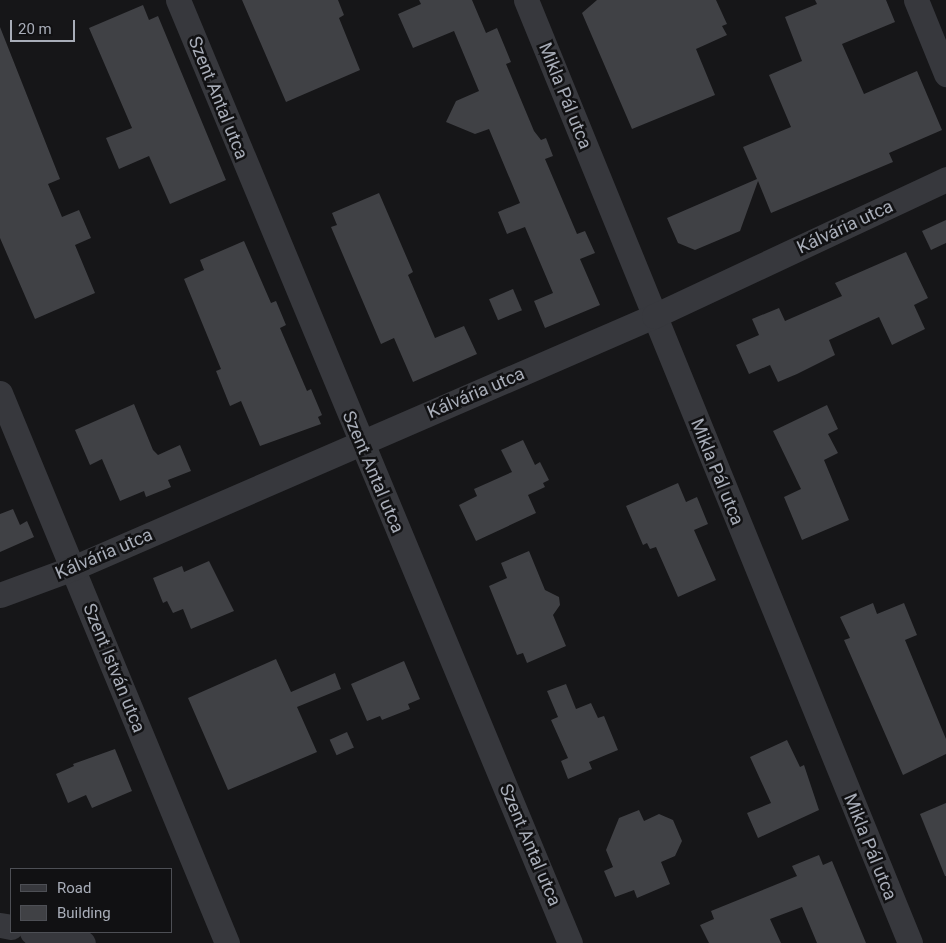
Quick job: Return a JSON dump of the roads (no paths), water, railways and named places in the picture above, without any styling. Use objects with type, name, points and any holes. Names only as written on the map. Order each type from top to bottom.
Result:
[{"type":"street","name":"Szent Antal utca","points":[[178,0],[570,943]]},
{"type":"street","name":"Mikla Pál utca","points":[[526,0],[910,943]]},
{"type":"street","points":[[916,0],[946,74]]},
{"type":"street","name":"Kálvária utca","points":[[0,595],[73,568],[654,316],[946,179]]},
{"type":"street","name":"Szent István utca","points":[[0,393],[227,943]]},
{"type":"street","points":[[37,933],[82,943]]}]
